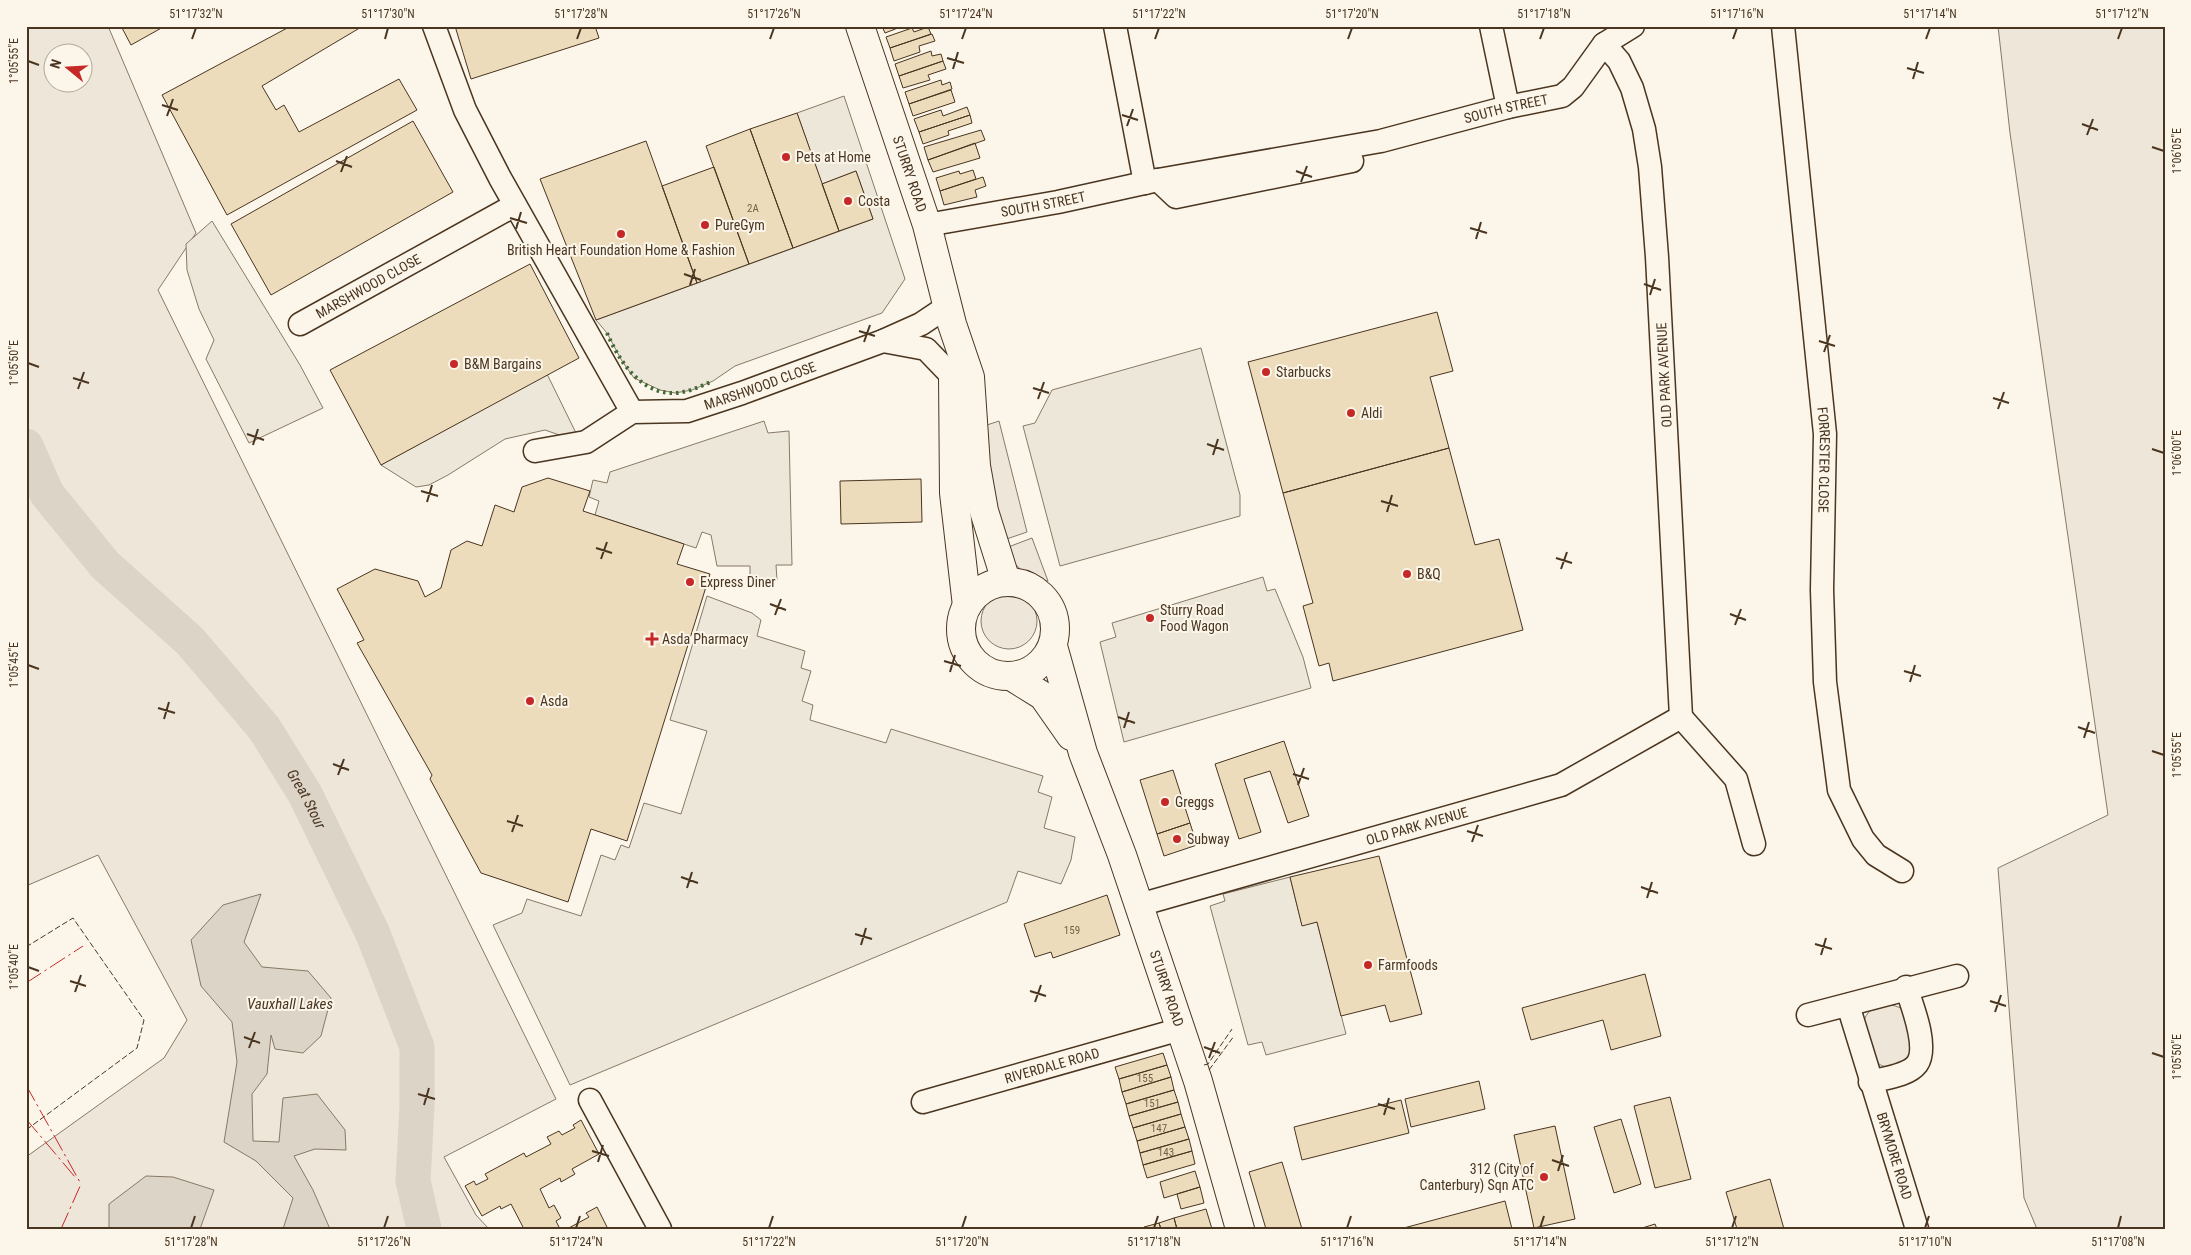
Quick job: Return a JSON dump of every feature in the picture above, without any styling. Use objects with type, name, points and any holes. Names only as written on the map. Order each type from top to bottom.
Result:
[{"type":"highway","name":"STURRY ROAD","points":[[860,26],[927,225],[950,315],[970,377],[976,466],[984,511],[1006,581],[1030,586],[1040,593],[1049,604],[1054,618],[1056,632],[1053,646],[1046,658],[1037,667],[1024,674],[1011,676],[986,671],[971,659],[963,644],[961,629],[967,606],[954,493],[953,377],[950,315]]},
{"type":"highway","points":[[967,606],[977,594],[990,585],[1006,581]]},
{"type":"highway","name":"STURRY ROAD","points":[[1053,646],[1083,753],[1139,905],[1199,1085],[1240,1229]]},
{"type":"highway","name":"STURRY ROAD","points":[[1011,676],[1043,696],[1083,753]]},
{"type":"street","points":[[434,26],[465,110],[515,205],[632,412],[586,442],[535,451]]},
{"type":"street","points":[[1115,26],[1151,182]]},
{"type":"street","points":[[1491,26],[1508,107]]},
{"type":"street","name":"SOUTH STREET","points":[[927,225],[1058,202],[1151,182],[1381,140],[1508,107],[1562,96],[1573,87],[1604,44],[1633,26]]},
{"type":"street","name":"FORRESTER CLOSE","points":[[1783,26],[1824,434],[1822,590],[1825,682],[1839,790],[1863,839],[1876,855],[1902,872]]},
{"type":"street","name":"OLD PARK AVENUE","points":[[1139,905],[1561,786],[1681,717],[1658,257],[1650,167],[1644,128],[1632,88],[1619,61],[1604,44]]},
{"type":"street","name":"MARSHWOOD CLOSE","points":[[300,324],[515,205]]},
{"type":"street","name":"MARSHWOOD CLOSE","points":[[632,412],[687,411],[950,315]]},
{"type":"street","points":[[883,341],[926,349],[953,377]]},
{"type":"street","points":[[1681,717],[1736,779],[1754,844]]},
{"type":"street","points":[[1808,1016],[1906,987],[1957,976]]},
{"type":"street","points":[[1870,1082],[1906,1072],[1917,1064],[1921,1051],[1919,1031],[1906,987]]},
{"type":"street","name":"BRYMORE ROAD","points":[[1848,1005],[1870,1082],[1908,1195],[1917,1229]]},
{"type":"street","name":"RIVERDALE ROAD","points":[[923,1102],[1181,1029]]},
{"type":"street","points":[[590,1100],[660,1229]]},
{"type":"shaded area","points":[[26,26],[108,26],[196,233],[158,290],[556,1099],[444,1157],[476,1215],[489,1229],[26,1229],[26,1157],[164,1058],[187,1020],[98,855],[26,886]]},
{"type":"shaded area","points":[[1998,26],[2165,26],[2165,1229],[2037,1229],[2024,1198],[1998,868],[2108,815],[2010,133]]},
{"type":"shaded area","points":[[844,96],[905,279],[882,313],[735,366],[713,381],[692,390],[675,393],[660,390],[634,378],[622,361],[607,333],[596,320],[873,219],[856,171],[822,184],[797,113]]},
{"type":"shaded area","points":[[212,221],[300,365],[323,408],[249,443],[206,359],[214,340],[199,309],[187,270],[186,244]]},
{"type":"shaded area","points":[[1201,348],[1240,495],[1240,516],[1060,566],[1023,426],[1035,423],[1052,390]]},
{"type":"shaded area","points":[[547,374],[576,433],[565,437],[545,430],[505,439],[429,485],[416,487],[381,465]]},
{"type":"shaded area","points":[[764,421],[768,433],[789,431],[792,565],[776,565],[777,580],[750,580],[750,566],[717,566],[711,535],[702,532],[696,548],[595,515],[599,501],[589,497],[593,480],[607,483],[610,472]]},
{"type":"shaded area","points":[[999,421],[1027,532],[998,542],[984,426]]},
{"type":"shaded area","points":[[1032,538],[1048,581],[1034,578],[1022,571],[1003,549]]},
{"type":"shaded area","points":[[1263,577],[1267,591],[1275,589],[1303,657],[1311,688],[1124,742],[1100,642],[1116,637],[1112,623]]},
{"type":"shaded area","points":[[1009,593],[1020,595],[1029,601],[1035,610],[1037,621],[1035,632],[1029,641],[1020,647],[1009,649],[998,647],[989,641],[983,632],[981,621],[983,610],[989,601],[998,595]]},
{"type":"shaded area","points":[[707,596],[752,613],[761,620],[757,636],[805,651],[801,668],[811,671],[802,701],[813,705],[810,720],[886,743],[891,729],[1043,776],[1038,792],[1052,797],[1044,828],[1075,837],[1071,860],[1061,884],[1018,871],[1007,902],[570,1085],[493,925],[522,913],[527,899],[581,916],[601,855],[615,860],[621,845],[629,848],[644,803],[681,814],[707,731],[670,720]]},
{"type":"shaded area","points":[[1290,877],[1302,925],[1317,922],[1346,1034],[1266,1055],[1262,1042],[1248,1045],[1210,906],[1225,901],[1223,894]]},
{"type":"shaded area","points":[[1883,1004],[1904,1010],[1912,1023],[1912,1041],[1908,1061],[1893,1068],[1881,1065],[1873,1056],[1864,1026],[1868,1013]]},
{"type":"water","name":"Vauxhall Lakes","points":[[261,894],[244,942],[262,967],[308,971],[331,998],[321,1036],[303,1053],[275,1049],[271,1035],[267,1074],[252,1094],[253,1141],[279,1142],[283,1098],[317,1094],[345,1130],[346,1150],[315,1149],[294,1156],[313,1190],[330,1229],[283,1229],[293,1198],[256,1161],[224,1142],[237,1062],[232,1022],[201,986],[191,940],[223,905]]},
{"type":"water","points":[[146,1176],[173,1177],[214,1190],[200,1229],[109,1229],[109,1204]]},
{"type":"building","points":[[121,26],[165,26],[131,45]]},
{"type":"building","points":[[291,26],[363,26],[262,86],[276,110],[284,105],[299,132],[399,79],[417,110],[227,215],[162,95]]},
{"type":"building","points":[[455,26],[595,26],[599,38],[471,79]]},
{"type":"building","points":[[882,26],[903,26],[885,33]]},
{"type":"building","points":[[928,27],[931,34],[890,48],[886,37],[912,28],[914,32]]},
{"type":"building","points":[[932,34],[935,41],[919,46],[920,52],[894,61],[890,48]]},
{"type":"building","points":[[931,51],[932,56],[941,54],[943,61],[899,76],[895,64]]},
{"type":"building","points":[[943,61],[946,69],[928,75],[930,80],[903,88],[899,76]]},
{"type":"building","points":[[941,80],[942,85],[950,82],[952,89],[909,104],[905,92]]},
{"type":"building","points":[[951,90],[955,102],[913,116],[909,104]]},
{"type":"building","points":[[967,107],[970,115],[919,132],[914,119],[941,110],[943,116]]},
{"type":"building","name":"Pets at Home","points":[[797,113],[839,231],[793,248],[750,129]]},
{"type":"building","points":[[970,115],[972,123],[948,131],[949,135],[923,144],[919,132]]},
{"type":"building","points":[[413,121],[453,192],[271,295],[231,224]]},
{"type":"building","points":[[750,129],[793,248],[749,264],[706,146]]},
{"type":"building","points":[[981,130],[985,140],[928,160],[924,147]]},
{"type":"building","name":"British Heart Foundation Home & Fashion","points":[[646,141],[697,283],[596,320],[540,179]]},
{"type":"building","points":[[975,143],[980,158],[933,172],[928,160]]},
{"type":"building","name":"PureGym","points":[[714,167],[749,264],[697,283],[662,186]]},
{"type":"building","points":[[973,170],[976,179],[940,191],[936,178],[959,171],[960,174]]},
{"type":"building","name":"Costa","points":[[856,171],[873,219],[839,231],[822,184]]},
{"type":"building","points":[[983,177],[986,186],[975,190],[977,197],[944,205],[940,191]]},
{"type":"building","name":"B&M Bargains","points":[[530,264],[579,358],[381,465],[330,370]]},
{"type":"building","name":"Aldi","points":[[1437,312],[1453,371],[1430,377],[1449,448],[1283,493],[1248,362]]},
{"type":"building","name":"B&Q","points":[[1449,448],[1475,545],[1499,539],[1523,630],[1333,681],[1329,663],[1319,666],[1303,606],[1313,603],[1283,493]]},
{"type":"building","name":"Asda","points":[[548,478],[590,491],[583,511],[684,544],[677,564],[710,574],[627,841],[591,829],[568,902],[481,873],[430,779],[432,775],[357,643],[364,640],[337,589],[375,569],[418,581],[425,597],[441,588],[451,550],[467,541],[482,546],[495,505],[514,512],[522,487]]},
{"type":"building","points":[[921,479],[922,522],[841,524],[840,481]]},
{"type":"building","points":[[1284,741],[1309,816],[1288,823],[1270,771],[1244,779],[1261,832],[1239,839],[1215,764]]},
{"type":"building","name":"Greggs","points":[[1173,770],[1190,823],[1157,834],[1140,780]]},
{"type":"building","name":"Subway","points":[[1190,823],[1197,845],[1164,856],[1157,834]]},
{"type":"building","name":"Farmfoods","points":[[1379,856],[1422,1014],[1390,1022],[1385,1005],[1341,1016],[1317,922],[1302,926],[1290,877]]},
{"type":"building","points":[[1107,895],[1120,935],[1053,958],[1051,952],[1035,957],[1024,924]]},
{"type":"building","points":[[1645,974],[1661,1036],[1611,1050],[1603,1020],[1531,1040],[1522,1008]]},
{"type":"building","points":[[1163,1053],[1167,1065],[1119,1079],[1115,1067]]},
{"type":"building","points":[[1167,1065],[1171,1077],[1122,1092],[1119,1079]]},
{"type":"building","points":[[1171,1077],[1174,1090],[1126,1104],[1122,1092]]},
{"type":"building","points":[[1479,1081],[1485,1109],[1411,1127],[1405,1099]]},
{"type":"building","points":[[1174,1090],[1178,1102],[1129,1116],[1126,1104]]},
{"type":"building","points":[[1670,1097],[1691,1179],[1655,1188],[1634,1106]]},
{"type":"building","points":[[1401,1100],[1409,1133],[1302,1160],[1294,1127]]},
{"type":"building","points":[[1178,1102],[1181,1114],[1133,1128],[1129,1116]]},
{"type":"building","points":[[1181,1114],[1185,1127],[1137,1141],[1133,1128]]},
{"type":"building","points":[[1621,1119],[1641,1184],[1614,1193],[1594,1127]]},
{"type":"building","points":[[581,1120],[599,1154],[572,1169],[575,1174],[561,1182],[560,1178],[540,1189],[549,1208],[554,1205],[561,1218],[556,1221],[560,1229],[524,1229],[511,1204],[501,1209],[500,1206],[482,1216],[465,1186],[474,1181],[476,1185],[488,1179],[485,1174],[524,1153],[526,1157],[551,1144],[547,1137],[559,1131],[562,1135],[575,1128],[573,1125]]},
{"type":"building","name":"312 (City of Canterbury) Sqn ATC","points":[[1555,1126],[1575,1219],[1534,1228],[1514,1135]]},
{"type":"building","points":[[1185,1127],[1189,1139],[1140,1153],[1137,1141]]},
{"type":"building","points":[[1189,1139],[1192,1151],[1143,1165],[1140,1153]]},
{"type":"building","points":[[1192,1151],[1195,1164],[1147,1178],[1143,1165]]},
{"type":"building","points":[[1282,1162],[1302,1229],[1266,1229],[1249,1172]]},
{"type":"building","points":[[1195,1171],[1200,1187],[1164,1198],[1160,1182]]},
{"type":"building","points":[[1770,1179],[1784,1229],[1737,1229],[1726,1192]]},
{"type":"building","points":[[1200,1187],[1204,1203],[1181,1209],[1177,1194]]},
{"type":"building","points":[[1505,1201],[1512,1229],[1400,1229]]},
{"type":"building","points":[[597,1207],[608,1229],[567,1229],[589,1217],[586,1213]]},
{"type":"building","points":[[1206,1209],[1212,1229],[1177,1229],[1174,1218]]},
{"type":"building","points":[[1174,1218],[1177,1229],[1161,1229],[1159,1223]]},
{"type":"building","points":[[1159,1223],[1161,1229],[1144,1229],[1144,1227]]},
{"type":"building","points":[[1655,1224],[1657,1229],[1639,1229]]},
{"type":"waterway","name":"Great Stour","points":[[26,446],[47,494],[105,565],[190,641],[264,728],[305,794],[373,934],[417,1047],[417,1106],[413,1181],[424,1229]]},
{"type":"hedge","points":[[607,333],[625,365],[642,382],[652,388],[663,392],[676,393],[713,381]]},
{"type":"fence","points":[[26,947],[73,918],[144,1020],[137,1048],[26,1130]]},
{"type":"fence","points":[[1204,1065],[1208,1064],[1232,1029]]},
{"type":"fence","points":[[1209,1070],[1234,1036]]},
{"type":"power","points":[[26,983],[83,946]]},
{"type":"power","points":[[26,1085],[81,1184]]},
{"type":"power","points":[[26,1119],[75,1177]]},
{"type":"power","points":[[61,1229],[81,1184]]},
{"type":"place","name":"Pets at Home","points":[[786,157]]},
{"type":"place","name":"Costa","points":[[848,201]]},
{"type":"place","name":"PureGym","points":[[705,225]]},
{"type":"place","name":"British Heart Foundation Home & Fashion","points":[[621,234]]},
{"type":"place","name":"B&M Bargains","points":[[454,364]]},
{"type":"place","name":"Starbucks","points":[[1266,372]]},
{"type":"place","name":"Aldi","points":[[1351,413]]},
{"type":"place","name":"B&Q","points":[[1407,574]]},
{"type":"place","name":"Express Diner","points":[[690,582]]},
{"type":"place","name":"Sturry Road Food Wagon","points":[[1150,618]]},
{"type":"place","name":"Asda Pharmacy","points":[[652,639]]},
{"type":"place","name":"Asda","points":[[530,701]]},
{"type":"place","name":"Greggs","points":[[1165,802]]},
{"type":"place","name":"Subway","points":[[1177,839]]},
{"type":"place","name":"Farmfoods","points":[[1368,965]]},
{"type":"place","name":"312 (City of Canterbury) Sqn ATC","points":[[1544,1177]]}]
